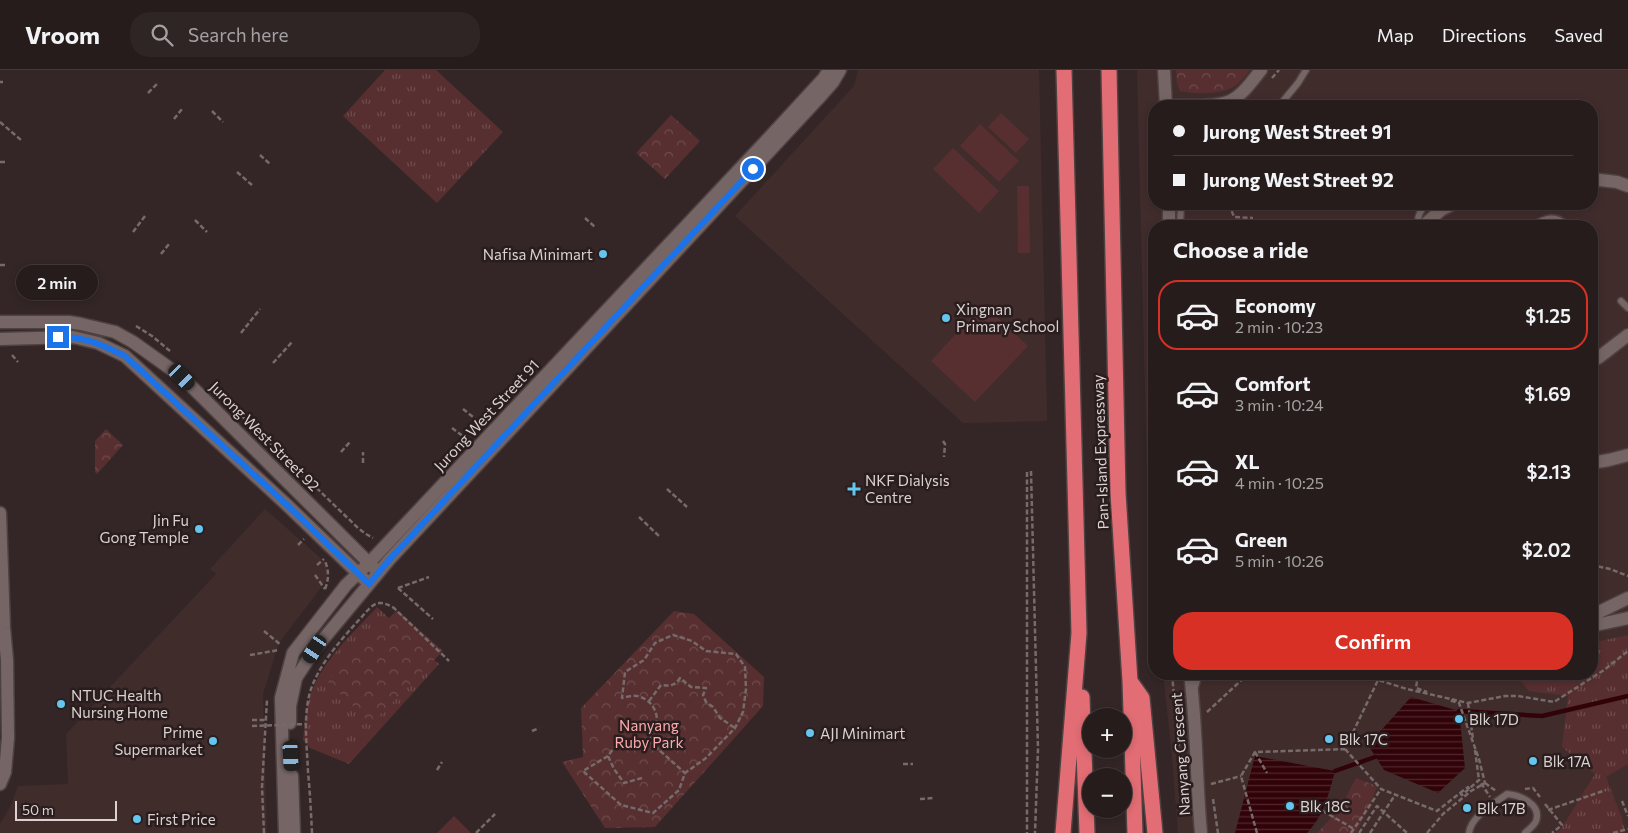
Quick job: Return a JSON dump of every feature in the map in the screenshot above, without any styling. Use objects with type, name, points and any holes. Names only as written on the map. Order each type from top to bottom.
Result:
[{"type":"highway","name":"Pan-Island Expressway","points":[[1065,70],[1079,633],[1087,833]]},
{"type":"highway","name":"Pan-Island Expressway","points":[[1109,70],[1118,493],[1130,681],[1135,833]]},
{"type":"highway","points":[[1063,833],[1079,633]]},
{"type":"highway","points":[[1130,681],[1142,698],[1155,833]]},
{"type":"street","name":"Jurong West Street 91","points":[[285,833],[281,698],[294,653],[346,586],[811,92],[829,70]]},
{"type":"street","name":"Jurong West Street 91","points":[[294,833],[290,706],[296,678],[315,649],[378,573],[818,99],[833,82],[840,70]]},
{"type":"street","points":[[1164,70],[1166,100]]},
{"type":"street","points":[[1232,100],[1246,89],[1261,70]]},
{"type":"street","points":[[1598,180],[1617,182],[1628,186]]},
{"type":"street","points":[[1428,220],[1441,210]]},
{"type":"street","name":"Jurong West Street 92","points":[[0,322],[69,322],[115,332],[133,342],[182,377],[378,573]]},
{"type":"street","points":[[1598,358],[1628,335]]},
{"type":"street","points":[[0,339],[73,337],[98,343],[125,356],[287,505],[369,584]]},
{"type":"street","points":[[167,394],[182,377]]},
{"type":"street","points":[[1598,462],[1628,455]]},
{"type":"street","points":[[0,513],[7,660],[8,738],[4,772],[0,784]]},
{"type":"street","points":[[1598,613],[1628,598]]},
{"type":"street","points":[[1598,624],[1628,618]]},
{"type":"street","name":"Nanyang Crescent","points":[[1191,680],[1201,833]]},
{"type":"lane","points":[[1284,100],[1306,70]]},
{"type":"lane","points":[[1621,301],[1628,308]]},
{"type":"lane","points":[[1193,697],[1197,680]]},
{"type":"lane","points":[[1469,833],[1475,819],[1507,794],[1522,798],[1534,806],[1537,812],[1533,826],[1525,833]]},
{"type":"path","points":[[148,93],[157,84]]},
{"type":"path","points":[[174,119],[182,108]]},
{"type":"path","points":[[212,111],[223,122]]},
{"type":"path","points":[[0,122],[21,140]]},
{"type":"path","points":[[260,155],[271,165]]},
{"type":"path","points":[[0,162],[7,162]]},
{"type":"path","points":[[238,172],[252,185]]},
{"type":"path","points":[[1232,210],[1234,216],[1253,218]]},
{"type":"path","points":[[133,232],[145,216]]},
{"type":"path","points":[[585,218],[596,228]]},
{"type":"path","points":[[195,220],[207,232]]},
{"type":"path","points":[[161,254],[169,244]]},
{"type":"path","points":[[0,265],[7,265]]},
{"type":"path","points":[[241,332],[260,309]]},
{"type":"path","points":[[273,363],[292,342]]},
{"type":"path","points":[[12,355],[18,362]]},
{"type":"path","points":[[210,385],[358,528],[373,538]]},
{"type":"path","points":[[463,409],[487,428]]},
{"type":"path","points":[[452,428],[473,443]]},
{"type":"path","points":[[943,441],[945,444],[944,457]]},
{"type":"path","points":[[341,452],[350,442]]},
{"type":"path","points":[[363,452],[363,463]]},
{"type":"path","points":[[1031,471],[1038,748],[1035,833]]},
{"type":"path","points":[[1027,472],[1027,833]]},
{"type":"path","points":[[667,489],[687,507]]},
{"type":"path","points":[[639,517],[660,537]]},
{"type":"path","points":[[298,545],[304,539],[310,545]]},
{"type":"path","points":[[316,575],[325,589],[328,583],[329,570],[324,559],[317,565]]},
{"type":"path","points":[[1598,567],[1628,576]]},
{"type":"path","points":[[429,577],[398,588],[433,619]]},
{"type":"path","points":[[312,833],[306,724],[310,692],[316,676],[326,660],[349,630],[374,605],[380,602],[394,608],[449,660]]},
{"type":"path","points":[[264,631],[281,645]]},
{"type":"path","points":[[673,635],[692,641],[706,650],[736,654],[745,667],[746,689],[743,712],[735,728],[706,758],[685,773],[678,790],[653,812],[621,805],[583,771],[608,756],[616,745],[634,749],[649,741],[656,730],[655,710],[649,701],[636,695],[622,698],[625,672],[644,660],[655,643],[673,635]]},
{"type":"path","points":[[277,659],[281,645],[286,638]]},
{"type":"path","points":[[250,655],[279,650]]},
{"type":"path","points":[[1598,674],[1628,651]]},
{"type":"path","points":[[649,701],[660,686],[670,686],[677,683],[680,678],[691,687],[706,688],[703,695],[706,702],[713,706],[720,718],[735,728]]},
{"type":"path","points":[[1173,680],[1184,804]]},
{"type":"path","points":[[1205,714],[1242,680]]},
{"type":"path","points":[[1345,749],[1378,680],[1407,689],[1468,703],[1505,696],[1518,696],[1554,702],[1588,680]]},
{"type":"path","points":[[1417,680],[1416,688],[1459,703],[1479,759],[1485,783],[1443,814],[1427,833]]},
{"type":"path","points":[[264,833],[262,787],[268,694]]},
{"type":"path","points":[[1468,703],[1479,780],[1491,798]]},
{"type":"path","points":[[252,720],[265,720]]},
{"type":"path","points":[[252,726],[306,724]]},
{"type":"path","points":[[532,731],[539,728]]},
{"type":"path","points":[[649,741],[685,773]]},
{"type":"path","points":[[1254,752],[1345,749],[1381,789],[1437,811],[1468,786],[1471,792]]},
{"type":"path","points":[[1254,752],[1267,773]]},
{"type":"path","points":[[1210,784],[1240,776],[1254,752]]},
{"type":"path","points":[[608,756],[624,783],[642,778]]},
{"type":"path","points":[[437,770],[442,762]]},
{"type":"path","points":[[903,764],[913,764]]},
{"type":"path","points":[[1240,776],[1257,833]]},
{"type":"path","points":[[1460,793],[1462,795],[1479,780]]},
{"type":"path","points":[[1351,833],[1381,789]]},
{"type":"path","points":[[1537,812],[1606,790]]},
{"type":"path","points":[[1370,833],[1396,794]]},
{"type":"path","points":[[920,799],[934,798]]},
{"type":"path","points":[[1622,801],[1628,816]]},
{"type":"path","points":[[1316,806],[1354,830]]},
{"type":"path","points":[[1359,833],[1377,806],[1407,833]]},
{"type":"path","points":[[476,833],[495,814]]},
{"type":"path","points":[[1364,814],[1369,818]]},
{"type":"path","points":[[1613,833],[1628,829]]},
{"type":"shaded area","name":"Xingnan Primary School","points":[[858,70],[1039,70],[1047,421],[963,423],[735,216],[854,86]]},
{"type":"shaded area","points":[[1137,70],[1628,70],[1628,833],[1178,833],[1164,680],[1598,680],[1598,220],[1148,220],[1148,514]]},
{"type":"shaded area","points":[[265,509],[324,561],[327,570],[326,581],[279,643],[263,694],[267,833],[0,833],[0,824],[11,805],[18,786],[68,784],[66,734],[216,574],[210,569]]},
{"type":"shaded area","points":[[1411,697],[1459,711],[1465,768],[1438,793],[1384,770],[1368,745]]},
{"type":"shaded area","points":[[1255,756],[1335,771],[1322,812],[1307,833],[1235,833]]},
{"type":"green space","points":[[385,70],[436,70],[503,132],[437,203],[343,116]]},
{"type":"green space","points":[[1176,70],[1250,70],[1232,88],[1212,93],[1198,93],[1180,91]]},
{"type":"green space","points":[[1001,113],[1029,139],[1016,153],[988,127]]},
{"type":"green space","points":[[671,115],[700,141],[665,179],[636,153]]},
{"type":"green space","points":[[980,124],[1019,161],[999,182],[960,146]]},
{"type":"green space","points":[[953,148],[999,191],[979,213],[933,169]]},
{"type":"green space","points":[[1017,186],[1029,186],[1030,253],[1018,253]]},
{"type":"green space","points":[[983,304],[1028,346],[975,402],[931,361]]},
{"type":"green space","points":[[106,429],[123,445],[97,474],[95,472],[95,441]]},
{"type":"green space","points":[[377,607],[439,664],[349,764],[310,748],[303,740],[306,713],[314,686],[327,664],[342,644]]},
{"type":"green space","points":[[397,610],[443,651],[371,724],[327,681]]},
{"type":"green space","name":"Nanyang Ruby Park","points":[[674,611],[694,614],[764,677],[763,706],[655,827],[605,828],[562,762],[583,757],[581,708]]},
{"type":"green space","points":[[1628,635],[1628,764],[1606,777],[1622,818],[1625,832],[1556,833],[1561,829],[1595,774],[1562,747],[1568,696],[1529,691],[1520,680],[1598,680],[1598,641]]},
{"type":"green space","points":[[1356,778],[1377,786],[1369,809],[1356,833],[1317,833],[1341,807]]},
{"type":"green space","points":[[454,816],[471,833],[437,833]]},
{"type":"waterway","points":[[1459,711],[1542,716],[1628,696]]},
{"type":"waterway","points":[[1335,771],[1375,757]]},
{"type":"place","name":"Nafisa Minimart","points":[[603,254]]},
{"type":"place","name":"Xingnan Primary School","points":[[946,318]]},
{"type":"place","name":"NKF Dialysis Centre","points":[[854,489]]},
{"type":"place","name":"Jin Fu Gong Temple","points":[[199,529]]},
{"type":"place","name":"NTUC Health Nursing Home","points":[[61,704]]},
{"type":"place","name":"Blk 17D","points":[[1459,719]]},
{"type":"place","name":"AJI Minimart","points":[[810,733]]},
{"type":"place","name":"Blk 17C","points":[[1329,739]]},
{"type":"place","name":"Prime Supermarket","points":[[213,741]]},
{"type":"place","name":"Blk 17A","points":[[1533,761]]},
{"type":"place","name":"Blk 18C","points":[[1290,806]]},
{"type":"place","name":"Blk 17B","points":[[1467,808]]},
{"type":"place","name":"First Price","points":[[137,819]]},
{"type":"route","points":[[58,337],[73,337],[98,343],[125,356],[287,505],[369,584],[389,560],[753,169]]}]
